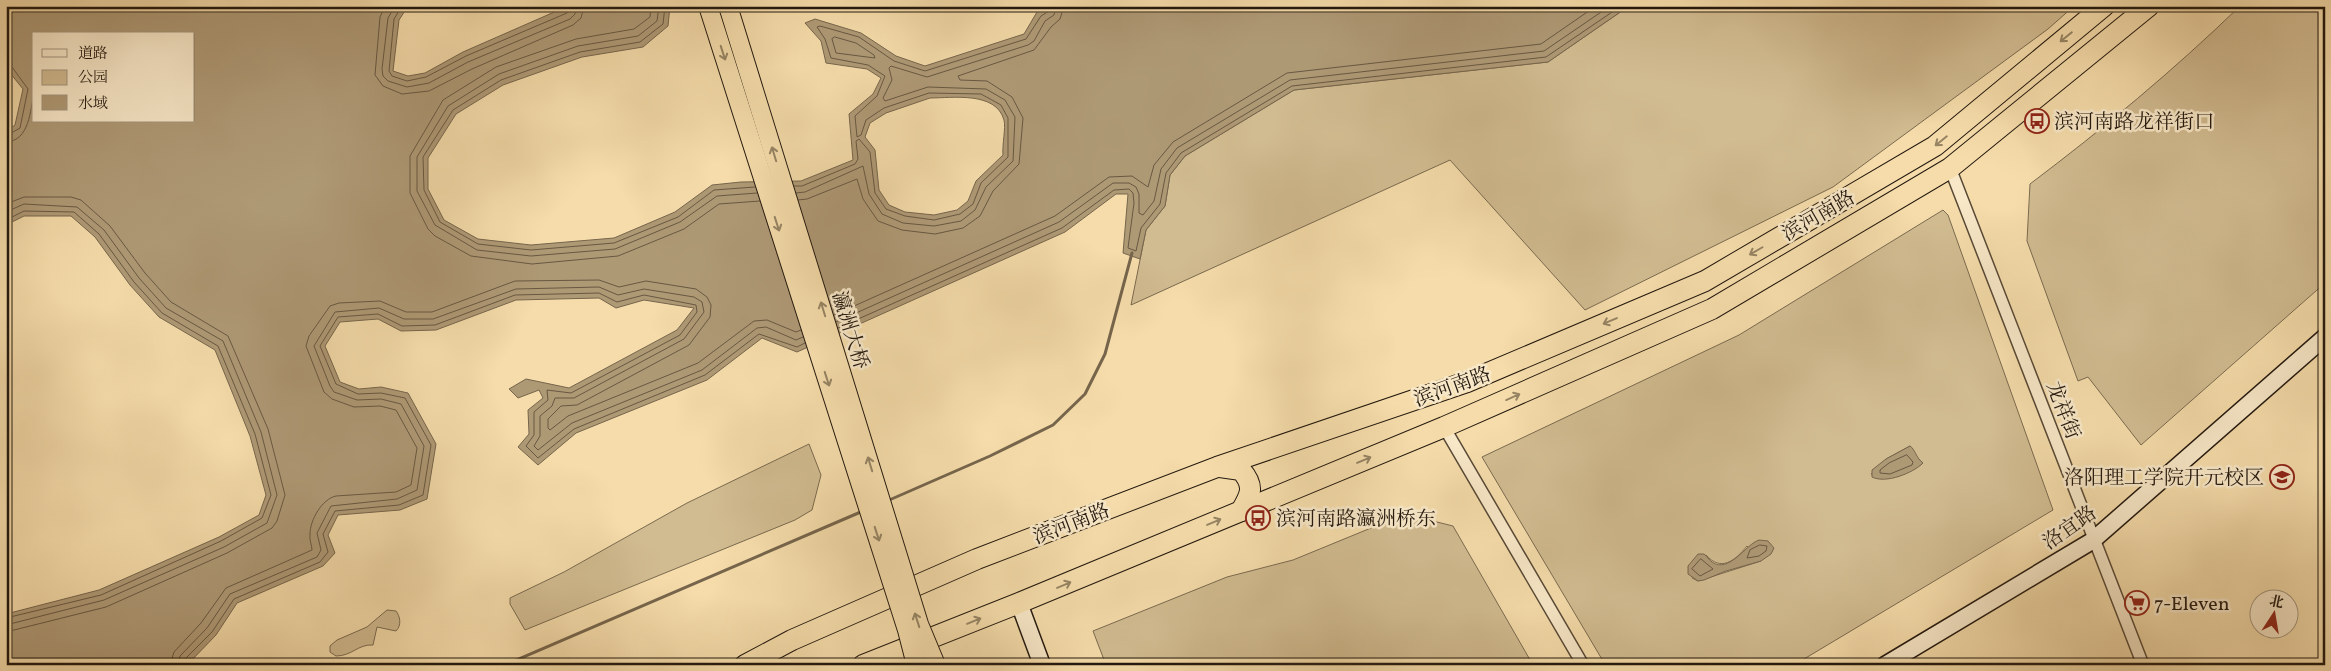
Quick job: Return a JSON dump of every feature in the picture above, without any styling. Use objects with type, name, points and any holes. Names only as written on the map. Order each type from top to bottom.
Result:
[{"type":"highway","name":"滨河南路","points":[[745,665],[792,640],[977,559],[1217,467],[1467,382],[1704,281],[1935,146],[2104,6]]},
{"type":"highway","name":"滨河南路","points":[[863,665],[1019,604],[1444,427],[1712,310],[1950,168],[2150,6]]},
{"type":"highway","points":[[1217,467],[1241,470],[1249,479],[1251,489],[1241,511]]},
{"type":"main road","name":"瀛洲大桥","points":[[708,6],[904,621],[916,665]]},
{"type":"main road","name":"瀛洲大桥","points":[[728,6],[918,624],[936,665]]},
{"type":"street","name":"龙祥街","points":[[1950,168],[2143,665]]},
{"type":"street","name":"洛宜路","points":[[1885,665],[2096,544],[2325,337]]},
{"type":"street","name":"洛宜路","points":[[1901,665],[2096,544],[2325,347]]},
{"type":"street","points":[[1444,427],[1583,665]]},
{"type":"street","points":[[1019,604],[1042,665]]},
{"type":"green space","points":[[1629,6],[2074,6],[2048,29],[1833,187],[1585,310],[1450,160],[1131,305],[1146,230],[1165,206],[1170,175],[1185,156],[1294,90],[1548,62]]},
{"type":"green space","points":[[2240,6],[2325,6],[2325,283],[2141,445],[2088,377],[2078,381],[2027,241],[2030,184],[2138,98]]},
{"type":"green space","points":[[1943,210],[1948,215],[2053,510],[1794,665],[1610,665],[1603,661],[1482,457],[1739,335]],"holes":[[[1910,446],[1915,456],[1923,463],[1905,472],[1871,474],[1886,459]],[[1747,546],[1761,561],[1698,581],[1692,578],[1706,555],[1717,563],[1728,563]]]},
{"type":"green space","points":[[809,444],[821,475],[812,510],[795,520],[525,630],[510,604],[510,598],[564,572],[687,503]]},
{"type":"green space","points":[[1405,514],[1453,526],[1533,665],[1106,665],[1093,631],[1227,577],[1293,560]]},
{"type":"green space","points":[[387,610],[396,611],[399,615],[400,623],[396,631],[377,627],[373,645],[363,646],[346,654],[336,656],[330,652],[330,646],[337,640],[367,627]]},
{"type":"water","points":[[6,6],[408,6],[399,20],[393,71],[408,76],[425,73],[463,52],[568,6],[670,6],[668,26],[643,47],[582,57],[503,85],[456,114],[428,158],[428,189],[444,220],[478,239],[531,245],[614,238],[675,212],[712,185],[741,182],[801,181],[853,160],[849,114],[873,94],[881,78],[867,69],[826,63],[821,41],[805,23],[815,19],[861,33],[896,56],[925,66],[1024,34],[1037,12],[1050,6],[1629,6],[1548,62],[1294,90],[1185,156],[1170,175],[1165,206],[1146,230],[1140,259],[1123,253],[1128,194],[1116,194],[1065,232],[797,352],[762,338],[707,380],[576,433],[538,465],[518,447],[529,434],[528,410],[543,398],[539,390],[518,398],[509,389],[526,379],[569,388],[677,330],[694,308],[644,300],[616,308],[599,298],[516,300],[436,330],[401,331],[378,319],[340,322],[325,346],[340,382],[359,389],[381,387],[408,393],[436,444],[427,499],[400,510],[338,515],[328,535],[335,553],[323,566],[237,603],[216,635],[187,665],[6,665],[6,614],[99,590],[219,537],[259,515],[266,495],[250,436],[215,350],[159,317],[130,285],[95,237],[71,216],[24,216],[6,225],[6,132],[15,125],[23,89],[6,68]],"holes":[[[961,97],[983,100],[992,104],[999,111],[1004,120],[1003,155],[976,181],[968,201],[957,210],[934,215],[905,212],[889,205],[879,190],[875,150],[865,137],[870,123],[886,113],[930,98]]]},
{"type":"water","points":[[1910,446],[1923,463],[1919,467],[1906,474],[1892,478],[1878,479],[1872,477],[1872,470],[1886,459]]},
{"type":"water","points":[[1759,540],[1768,541],[1774,548],[1771,554],[1761,561],[1726,571],[1704,580],[1698,581],[1688,574],[1688,566],[1698,554],[1704,554],[1718,565],[1725,564]]},
{"type":"waterway","points":[[887,501],[990,456],[1053,425],[1085,394],[1105,354],[1132,253]]},
{"type":"waterway","points":[[505,665],[863,511]]},
{"type":"waterway","points":[[2202,665],[2265,665]]},
{"type":"place","name":"滨河南路龙祥街口","points":[[2037,121]]},
{"type":"place","name":"洛阳理工学院开元校区","points":[[2282,477]]},
{"type":"place","name":"滨河南路瀛洲桥东","points":[[1258,518]]},
{"type":"place","name":"7-Eleven","points":[[2137,603]]}]
